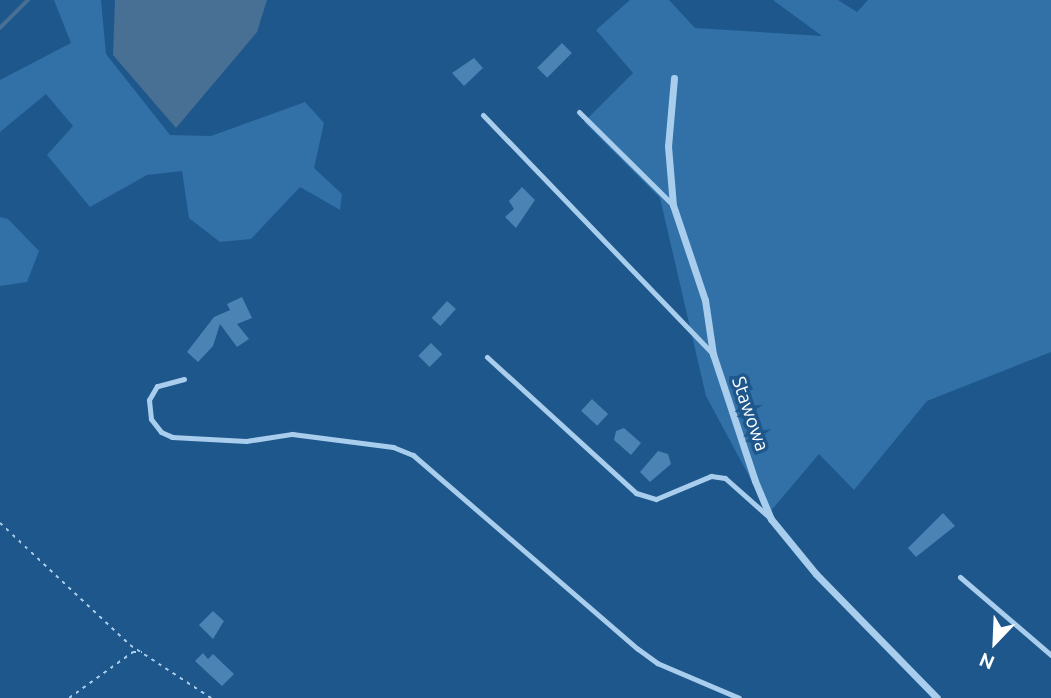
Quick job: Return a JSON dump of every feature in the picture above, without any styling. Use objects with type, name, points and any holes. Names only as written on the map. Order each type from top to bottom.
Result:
[{"type":"street","name":"Stawowa","points":[[674,78],[668,146],[673,205],[705,300],[713,354],[771,519],[816,574],[937,698]]},
{"type":"lane","points":[[579,111],[673,205]]},
{"type":"lane","points":[[483,115],[713,354]]},
{"type":"lane","points":[[487,357],[636,493],[656,499],[711,476],[725,478],[736,483],[771,519]]},
{"type":"lane","points":[[184,379],[157,386],[149,400],[151,419],[161,432],[172,437],[246,441],[292,434],[393,447],[413,455],[638,649],[657,663],[739,698]]},
{"type":"lane","points":[[960,578],[1051,655]]},
{"type":"path","points":[[0,523],[120,636],[211,698]]},
{"type":"path","points":[[69,698],[132,652],[143,652]]},
{"type":"shaded area","points":[[54,0],[101,0],[106,54],[170,135],[211,136],[305,102],[324,123],[314,168],[342,194],[340,210],[300,187],[251,239],[220,242],[189,218],[182,171],[147,175],[90,207],[47,155],[73,126],[46,94],[0,132],[0,80],[71,43]]},
{"type":"shaded area","points":[[115,0],[267,0],[257,32],[176,128],[113,55]]},
{"type":"shaded area","points":[[630,0],[669,0],[695,28],[822,36],[773,0],[838,0],[857,12],[868,0],[1051,0],[1051,352],[927,401],[854,490],[819,454],[769,513],[706,396],[660,198],[584,122],[633,73],[596,30]]},
{"type":"shaded area","points":[[0,217],[8,219],[39,251],[27,282],[0,286]]},
{"type":"building","points":[[562,43],[572,53],[547,78],[537,68]]},
{"type":"building","points":[[474,58],[483,68],[464,86],[452,73]]},
{"type":"building","points":[[522,187],[535,200],[516,228],[505,217],[514,209],[509,201]]},
{"type":"building","points":[[242,297],[252,318],[237,324],[249,339],[237,347],[220,324],[213,346],[198,362],[187,352],[214,317],[230,310],[227,304]]},
{"type":"building","points":[[447,301],[456,309],[441,326],[432,318]]},
{"type":"building","points":[[431,343],[442,354],[430,367],[418,356]]},
{"type":"building","points":[[592,399],[608,414],[597,426],[581,411]]},
{"type":"building","points":[[624,428],[641,443],[631,455],[614,440],[616,431]]},
{"type":"building","points":[[658,451],[668,454],[671,464],[650,482],[640,472]]},
{"type":"building","points":[[943,513],[955,526],[916,557],[908,548]]},
{"type":"building","points":[[213,611],[224,621],[213,639],[199,625]]},
{"type":"building","points":[[203,653],[208,659],[213,654],[234,674],[222,686],[195,661]]},
{"type":"waterway","points":[[0,28],[28,0]]}]
